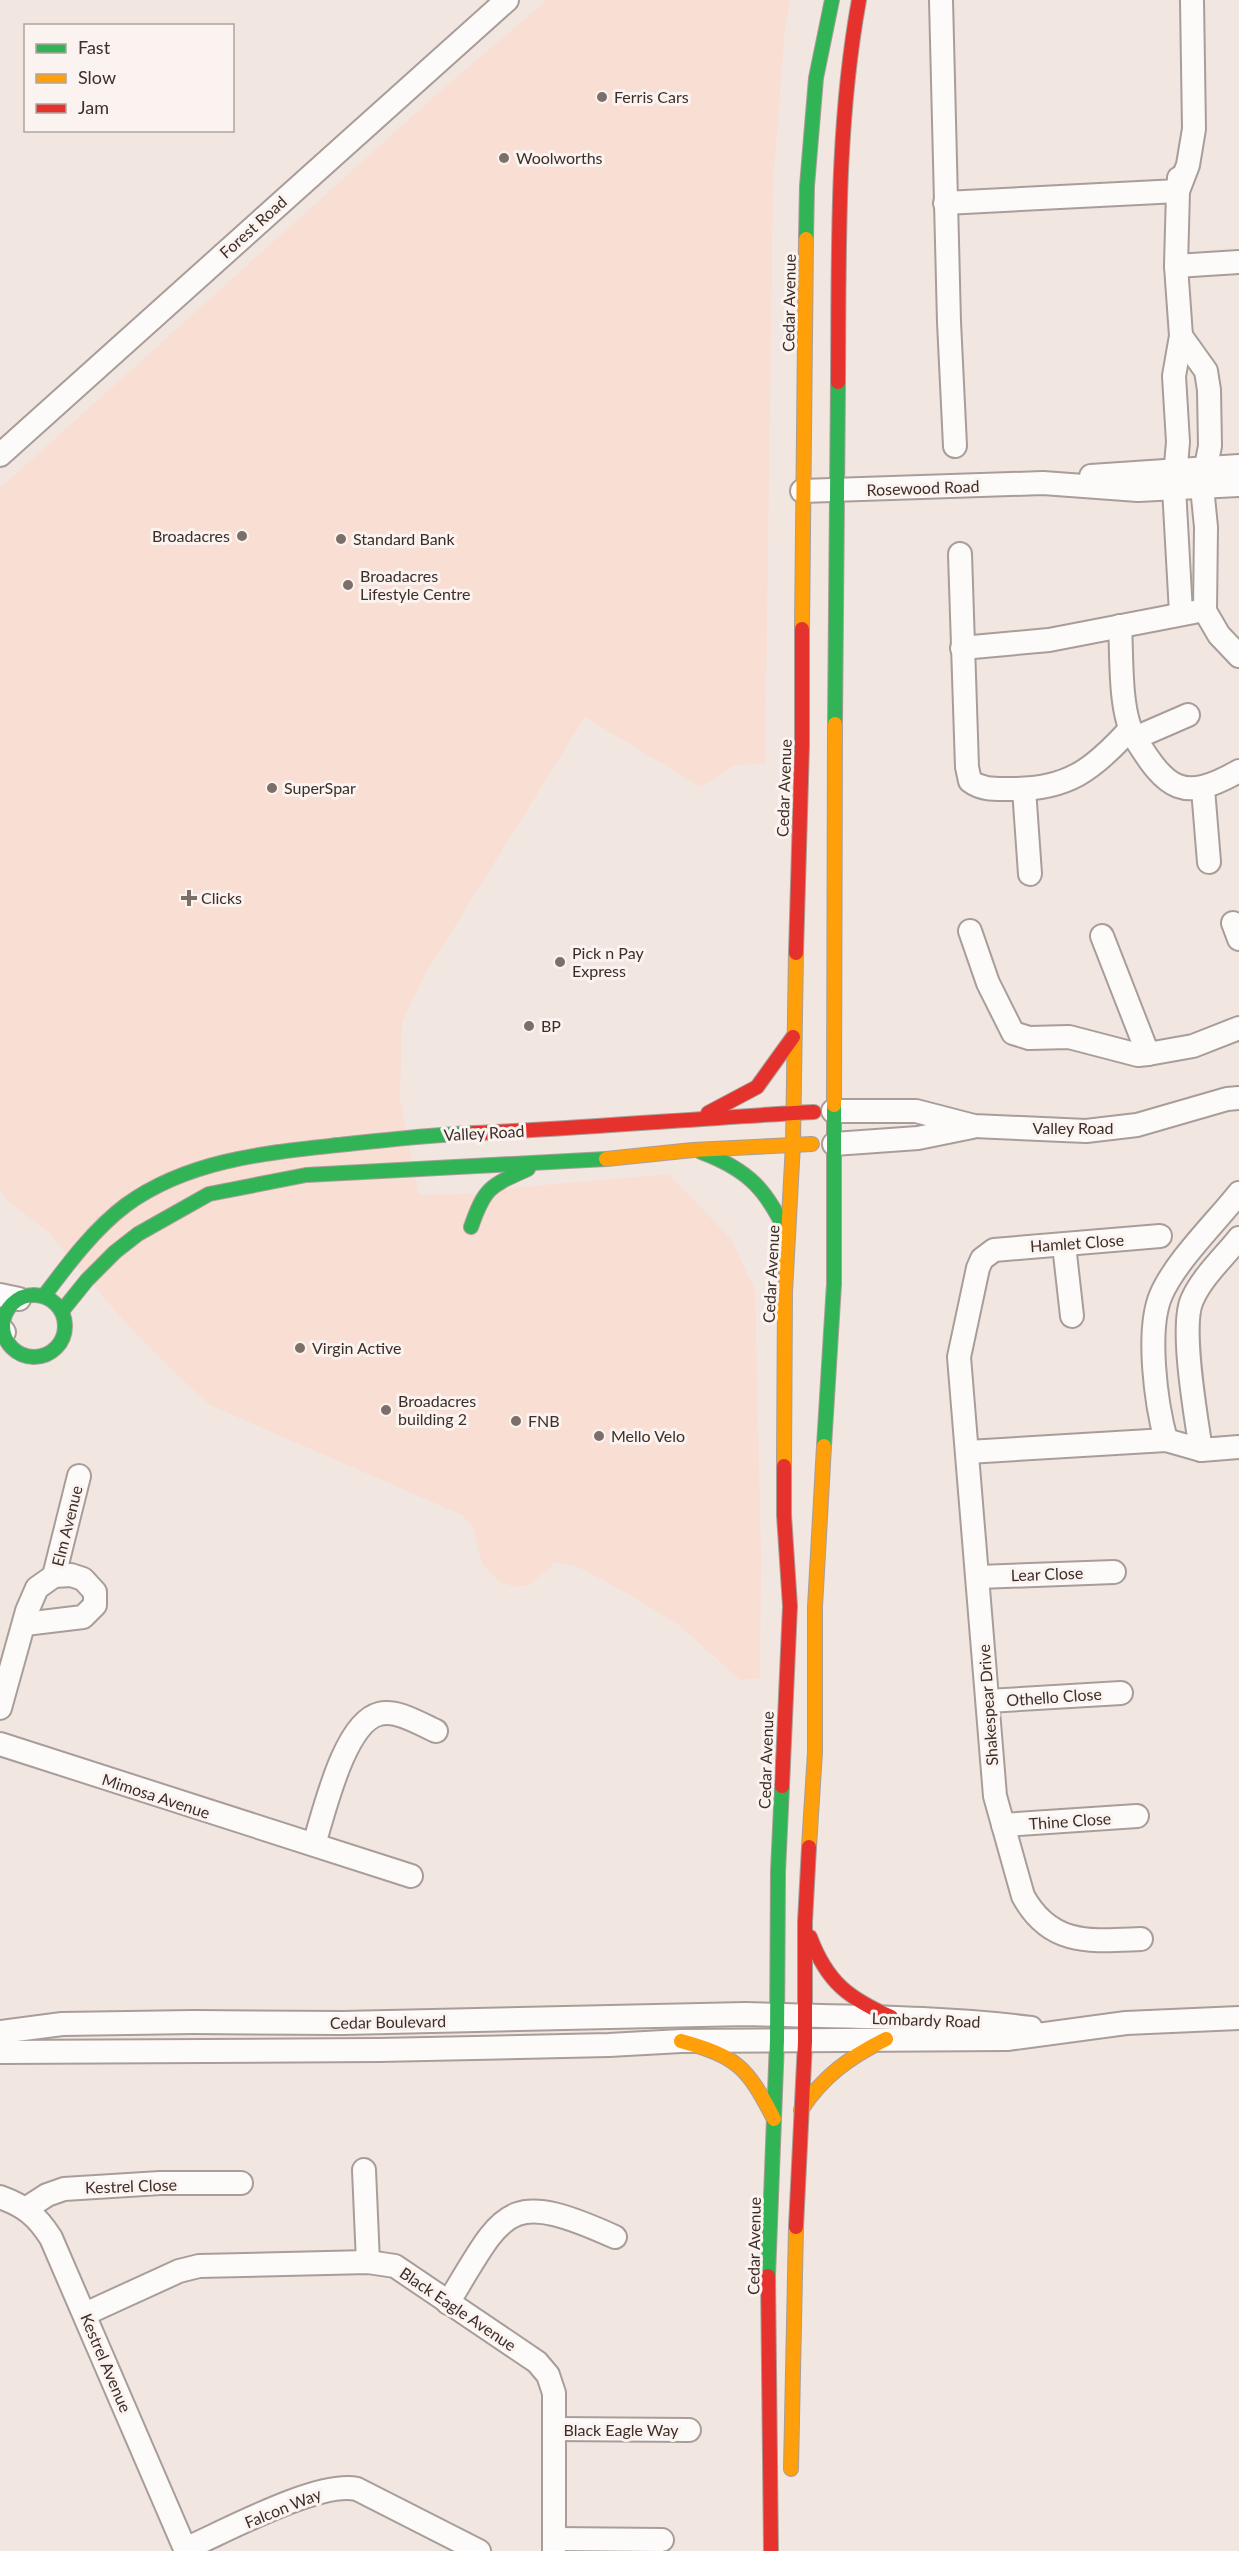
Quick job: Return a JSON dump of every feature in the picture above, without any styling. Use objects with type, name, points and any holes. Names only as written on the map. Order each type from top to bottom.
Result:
[{"type":"main road","name":"Cedar Avenue","points":[[771,2551],[768,2248],[775,2120],[778,1871],[790,1606],[784,1515],[785,1292],[793,1144],[793,1036],[802,745],[802,491],[809,145],[816,78],[832,0]]},
{"type":"main road","points":[[791,2487],[795,2276],[805,2042],[806,1922],[815,1752],[815,1607],[834,1284],[833,1111],[840,161],[847,74],[859,0]]},
{"type":"main road","points":[[700,1118],[757,1087],[784,1053],[793,1036]]},
{"type":"main road","name":"Valley Road","points":[[44,1296],[78,1252],[125,1206],[155,1188],[209,1165],[226,1161],[278,1151],[432,1135],[595,1128],[700,1118],[833,1111]]},
{"type":"main road","name":"Valley Road","points":[[62,1311],[87,1280],[115,1252],[138,1234],[209,1194],[239,1186],[306,1175],[542,1162],[793,1144],[834,1144]]},
{"type":"main road","points":[[693,1150],[732,1164],[760,1185],[775,1208],[789,1240]]},
{"type":"main road","points":[[226,1161],[239,1186]]},
{"type":"main road","points":[[471,1227],[482,1196],[494,1183],[542,1162]]},
{"type":"main road","points":[[44,1296],[62,1311],[65,1332],[60,1344],[42,1356],[24,1355],[15,1350],[2,1330],[9,1297],[44,1296]]},
{"type":"main road","points":[[806,1922],[818,1962],[839,1990],[859,2003],[891,2017]]},
{"type":"main road","points":[[801,2110],[823,2078],[849,2057],[886,2039]]},
{"type":"main road","points":[[681,2041],[716,2050],[738,2061],[754,2082],[775,2120]]},
{"type":"street","name":"Forest Road","points":[[0,455],[507,0]]},
{"type":"street","points":[[940,0],[945,203],[956,446]]},
{"type":"street","points":[[1181,613],[1175,479],[1178,442],[1174,376],[1181,336],[1176,266],[1178,191],[1192,0]]},
{"type":"street","points":[[945,203],[1178,191]]},
{"type":"street","points":[[1176,266],[1239,262]]},
{"type":"street","points":[[1181,336],[1201,362],[1208,380],[1210,437],[1203,477],[1206,527],[1205,611],[1219,635],[1239,656]]},
{"type":"street","points":[[1146,471],[1168,460],[1178,442]]},
{"type":"street","name":"Rosewood Road","points":[[802,491],[1043,483],[1138,490],[1175,479],[1203,477],[1239,466]]},
{"type":"street","name":"Rosewood Road","points":[[1043,483],[1070,477],[1146,471],[1175,479]]},
{"type":"street","name":"Rosewood Road","points":[[1203,477],[1239,484]]},
{"type":"street","points":[[1206,527],[1218,508],[1239,492]]},
{"type":"street","points":[[960,554],[967,767],[970,781],[989,789],[1024,789],[1060,784],[1093,767],[1132,733],[1188,715]]},
{"type":"street","points":[[962,648],[1049,640],[1181,613],[1205,611]]},
{"type":"street","points":[[1120,626],[1132,733],[1153,766],[1167,780],[1187,788],[1203,789],[1239,771]]},
{"type":"street","points":[[1024,789],[1030,874]]},
{"type":"street","points":[[1203,789],[1209,862]]},
{"type":"street","points":[[970,931],[988,983],[1013,1033],[1029,1038],[1069,1037],[1138,1054],[1148,1054],[1193,1046],[1239,1028]]},
{"type":"street","points":[[1102,936],[1148,1054]]},
{"type":"street","name":"Valley Road","points":[[833,1111],[916,1111],[974,1126],[1086,1131],[1120,1129],[1227,1099],[1239,1098]]},
{"type":"street","name":"Valley Road","points":[[834,1144],[918,1138],[974,1126]]},
{"type":"street","points":[[1166,1440],[1161,1421],[1154,1322],[1162,1294],[1192,1251],[1239,1193]]},
{"type":"street","name":"Hamlet Close","points":[[994,1250],[1160,1236]]},
{"type":"street","points":[[1201,1450],[1188,1319],[1193,1297],[1239,1238]]},
{"type":"street","points":[[1064,1245],[1072,1316]]},
{"type":"street","name":"Shakespear Drive","points":[[994,1250],[982,1259],[978,1268],[960,1347],[995,1796],[1023,1896],[1030,1909],[1047,1924],[1067,1935],[1095,1942],[1141,1939]]},
{"type":"street","points":[[1192,1251],[1214,1269]]},
{"type":"street","points":[[968,1452],[1166,1440],[1201,1450],[1239,1447]]},
{"type":"street","name":"Elm Avenue","points":[[54,1576],[79,1476]]},
{"type":"street","name":"Lear Close","points":[[979,1577],[1114,1572]]},
{"type":"street","name":"Elm Avenue","points":[[0,1708],[34,1593],[43,1582],[54,1576],[71,1575],[83,1579],[94,1592],[95,1605],[83,1617],[25,1624]]},
{"type":"street","name":"Othello Close","points":[[987,1701],[1121,1693]]},
{"type":"street","points":[[314,1844],[340,1764],[348,1746],[366,1721],[388,1713],[436,1731]]},
{"type":"street","name":"Mimosa Avenue","points":[[0,1744],[411,1876]]},
{"type":"street","name":"Thine Close","points":[[1003,1825],[1137,1816]]},
{"type":"street","name":"Cedar Boulevard","points":[[0,2032],[41,2025],[165,2022],[343,2023],[777,2015],[805,2017]]},
{"type":"street","name":"Lombardy Road","points":[[805,2017],[891,2017],[985,2022],[1047,2032]]},
{"type":"street","name":"Lombardy Road","points":[[777,2040],[805,2042],[886,2039],[1023,2039],[1047,2032],[1126,2023],[1239,2018]]},
{"type":"street","points":[[165,2022],[165,2050]]},
{"type":"street","name":"Cedar Boulevard","points":[[0,2052],[379,2050],[777,2040]]},
{"type":"street","points":[[364,2170],[368,2262]]},
{"type":"street","name":"Kestrel Close","points":[[27,2208],[52,2193],[64,2189],[160,2183],[221,2185],[241,2182]]},
{"type":"street","name":"Kestrel Avenue","points":[[0,2197],[27,2208],[40,2220],[51,2238],[186,2550]]},
{"type":"street","points":[[448,2303],[490,2235],[499,2224],[511,2216],[534,2210],[550,2212],[574,2219],[615,2237]]},
{"type":"street","name":"Black Eagle Avenue","points":[[85,2314],[186,2269],[368,2262],[395,2266],[544,2370],[554,2393],[555,2545]]},
{"type":"street","name":"Black Eagle Way","points":[[554,2429],[689,2430]]},
{"type":"street","name":"Falcon Way","points":[[186,2550],[320,2492],[348,2487],[357,2489],[479,2551]]},
{"type":"street","points":[[555,2545],[662,2540]]},
{"type":"shaded area","points":[[547,0],[790,0],[785,28],[773,184],[765,764],[735,765],[701,787],[585,717],[427,971],[402,1022],[400,1099],[419,1195],[493,1193],[510,1188],[669,1174],[731,1239],[755,1290],[761,1557],[760,1678],[740,1680],[680,1626],[634,1597],[580,1568],[556,1562],[529,1585],[515,1587],[500,1582],[482,1564],[473,1527],[462,1515],[210,1405],[124,1321],[47,1231],[6,1200],[0,1189],[0,488],[447,85]]},
{"type":"traffic: fast","points":[[806,239],[807,186],[816,78],[832,0]]},
{"type":"traffic: fast","points":[[835,724],[838,382]]},
{"type":"traffic: fast","points":[[824,1446],[834,1284],[834,1105]]},
{"type":"traffic: fast","points":[[44,1296],[82,1248],[114,1214],[150,1190],[201,1168],[283,1151],[474,1133]]},
{"type":"traffic: fast","points":[[701,1152],[732,1166],[755,1184],[772,1206],[788,1236]]},
{"type":"traffic: fast","points":[[62,1311],[87,1280],[115,1252],[138,1234],[209,1194],[306,1175],[606,1159]]},
{"type":"traffic: fast","points":[[471,1227],[480,1203],[490,1189],[528,1169]]},
{"type":"traffic: fast","points":[[34,1295],[46,1297],[56,1304],[63,1314],[65,1326],[63,1338],[56,1348],[46,1355],[34,1357],[22,1355],[12,1348],[5,1338],[3,1326],[5,1314],[12,1304],[22,1297],[34,1295]]},
{"type":"traffic: fast","points":[[768,2276],[777,2040],[778,1871],[782,1786]]},
{"type":"traffic: slow","points":[[802,629],[806,239]]},
{"type":"traffic: slow","points":[[834,1105],[835,724]]},
{"type":"traffic: slow","points":[[784,1466],[785,1292],[793,1144],[796,953]]},
{"type":"traffic: slow","points":[[606,1159],[693,1150],[812,1144]]},
{"type":"traffic: slow","points":[[809,1847],[815,1752],[815,1607],[824,1446]]},
{"type":"traffic: slow","points":[[801,2110],[828,2077],[861,2053],[886,2039]]},
{"type":"traffic: slow","points":[[681,2041],[716,2053],[739,2066],[756,2087],[774,2119]]},
{"type":"traffic: slow","points":[[791,2469],[796,2227]]},
{"type":"traffic: jam","points":[[838,382],[840,190],[846,95],[859,0]]},
{"type":"traffic: jam","points":[[796,953],[802,745],[802,629]]},
{"type":"traffic: jam","points":[[708,1113],[757,1087],[793,1037]]},
{"type":"traffic: jam","points":[[474,1133],[814,1112]]},
{"type":"traffic: jam","points":[[782,1786],[790,1606],[784,1515],[784,1466]]},
{"type":"traffic: jam","points":[[796,2227],[805,2042],[805,1922],[809,1847]]},
{"type":"traffic: jam","points":[[810,1937],[824,1966],[841,1987],[863,2003],[891,2017]]},
{"type":"traffic: jam","points":[[768,2276],[771,2551]]},
{"type":"place","name":"Ferris Cars","points":[[602,97]]},
{"type":"place","name":"Woolworths","points":[[504,158]]},
{"type":"place","name":"Broadacres","points":[[242,536]]},
{"type":"place","name":"Standard Bank","points":[[341,539]]},
{"type":"place","name":"Broadacres Lifestyle Centre","points":[[348,585]]},
{"type":"place","name":"SuperSpar","points":[[272,788]]},
{"type":"place","name":"Clicks","points":[[189,898]]},
{"type":"place","name":"Pick n Pay Express","points":[[560,962]]},
{"type":"place","name":"BP","points":[[529,1026]]},
{"type":"place","name":"Virgin Active","points":[[300,1348]]},
{"type":"place","name":"Broadacres building 2","points":[[386,1410]]},
{"type":"place","name":"FNB","points":[[516,1421]]},
{"type":"place","name":"Mello Velo","points":[[599,1436]]}]
